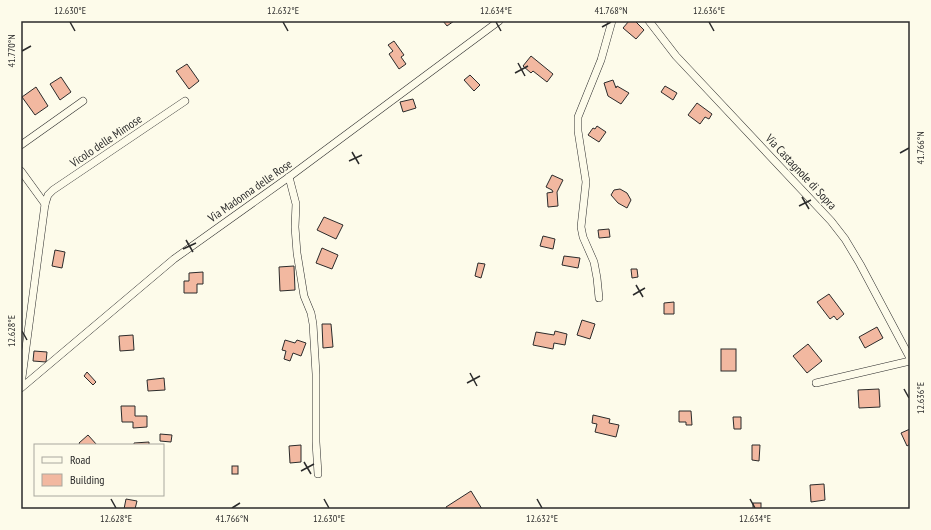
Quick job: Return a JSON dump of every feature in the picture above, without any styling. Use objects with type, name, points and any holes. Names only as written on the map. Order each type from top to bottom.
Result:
[{"type":"street","name":"Via Madonna delle Rose","points":[[21,387],[165,266],[290,177],[499,21]]},
{"type":"street","points":[[599,298],[594,262],[583,237],[581,227],[586,182],[578,131],[578,116],[600,60],[612,21]]},
{"type":"street","name":"Via Castagnole di Sopra","points":[[650,21],[676,56],[831,221],[845,239],[910,358]]},
{"type":"street","points":[[21,145],[83,101]]},
{"type":"street","name":"Vicolo delle Mimose","points":[[21,387],[45,204],[48,195],[53,190],[185,101]]},
{"type":"street","points":[[21,171],[45,204]]},
{"type":"street","points":[[290,177],[296,204],[295,227],[297,253],[304,296],[311,313],[313,324],[316,374],[316,442],[318,474]]},
{"type":"street","points":[[816,383],[910,361]]},
{"type":"building","points":[[443,21],[454,21],[447,26]]},
{"type":"building","points":[[629,21],[635,21],[644,30],[636,39],[623,28]]},
{"type":"building","points":[[394,41],[404,55],[401,57],[406,64],[399,69],[389,54],[393,51],[388,45]]},
{"type":"building","points":[[531,56],[553,74],[547,82],[533,71],[531,73],[523,66]]},
{"type":"building","points":[[187,64],[199,81],[189,89],[176,71]]},
{"type":"building","points":[[470,75],[480,85],[474,91],[464,80]]},
{"type":"building","points":[[61,77],[71,92],[60,100],[50,84]]},
{"type":"building","points":[[613,80],[616,88],[617,86],[629,93],[621,104],[608,96],[604,83]]},
{"type":"building","points":[[665,86],[677,93],[673,100],[661,92]]},
{"type":"building","points":[[36,87],[48,106],[35,115],[22,97]]},
{"type":"building","points":[[413,99],[416,108],[403,112],[400,102]]},
{"type":"building","points":[[697,103],[712,114],[709,119],[705,117],[700,124],[688,115]]},
{"type":"building","points":[[597,126],[606,132],[599,142],[588,135],[593,128],[595,129]]},
{"type":"building","points":[[552,175],[563,180],[557,192],[558,206],[548,207],[547,193],[553,192],[546,187]]},
{"type":"building","points":[[620,189],[627,193],[631,200],[627,208],[618,203],[611,195],[614,190]]},
{"type":"building","points":[[324,217],[343,225],[336,239],[317,230]]},
{"type":"building","points":[[609,229],[610,237],[599,238],[598,230]]},
{"type":"building","points":[[543,236],[555,239],[553,249],[540,246]]},
{"type":"building","points":[[322,248],[338,255],[332,269],[316,263]]},
{"type":"building","points":[[55,250],[65,252],[62,268],[52,266]]},
{"type":"building","points":[[564,256],[580,258],[578,268],[562,265]]},
{"type":"building","points":[[478,263],[485,264],[481,278],[475,276]]},
{"type":"building","points":[[294,266],[295,290],[280,291],[279,267]]},
{"type":"building","points":[[631,269],[637,269],[638,277],[632,278]]},
{"type":"building","points":[[203,272],[203,284],[197,284],[197,293],[184,293],[184,281],[189,281],[189,273]]},
{"type":"building","points":[[829,294],[844,314],[837,320],[834,316],[830,319],[817,302]]},
{"type":"building","points":[[674,302],[674,314],[664,314],[664,303]]},
{"type":"building","points":[[582,320],[595,324],[590,339],[577,335]]},
{"type":"building","points":[[322,324],[331,324],[333,347],[323,348]]},
{"type":"building","points":[[877,327],[883,338],[865,348],[859,337]]},
{"type":"building","points":[[555,331],[567,334],[565,345],[554,343],[553,349],[533,345],[536,332],[554,335]]},
{"type":"building","points":[[133,335],[134,350],[120,351],[119,336]]},
{"type":"building","points":[[285,340],[295,343],[297,340],[306,343],[301,356],[293,353],[290,361],[284,359],[286,351],[282,350]]},
{"type":"building","points":[[808,344],[822,361],[807,373],[793,356]]},
{"type":"building","points":[[721,349],[736,349],[736,371],[721,371]]},
{"type":"building","points":[[34,351],[47,352],[46,362],[33,361]]},
{"type":"building","points":[[87,372],[96,382],[93,385],[84,376]]},
{"type":"building","points":[[164,378],[165,390],[148,391],[147,380]]},
{"type":"building","points":[[879,389],[880,407],[859,408],[858,390]]},
{"type":"building","points":[[121,406],[135,406],[135,416],[147,416],[147,427],[133,428],[133,422],[122,422]]},
{"type":"building","points":[[679,411],[691,411],[692,425],[686,425],[686,422],[679,422]]},
{"type":"building","points":[[593,415],[610,419],[609,423],[619,425],[616,437],[595,432],[597,424],[592,423]]},
{"type":"building","points":[[733,417],[741,417],[741,429],[734,429]]},
{"type":"building","points":[[910,429],[910,444],[907,446],[901,433]]},
{"type":"building","points":[[160,434],[172,435],[171,442],[160,441]]},
{"type":"building","points":[[88,435],[96,444],[80,444]]},
{"type":"building","points":[[149,442],[149,444],[134,444]]},
{"type":"building","points":[[301,445],[301,462],[290,463],[289,446]]},
{"type":"building","points":[[752,445],[760,445],[759,461],[752,460]]},
{"type":"building","points":[[232,466],[238,466],[238,474],[232,474]]},
{"type":"building","points":[[824,484],[825,500],[811,502],[810,485]]},
{"type":"building","points":[[471,491],[482,509],[447,509],[446,507]]},
{"type":"building","points":[[126,499],[137,501],[135,509],[124,509]]},
{"type":"building","points":[[753,503],[761,503],[761,509],[753,509]]}]
